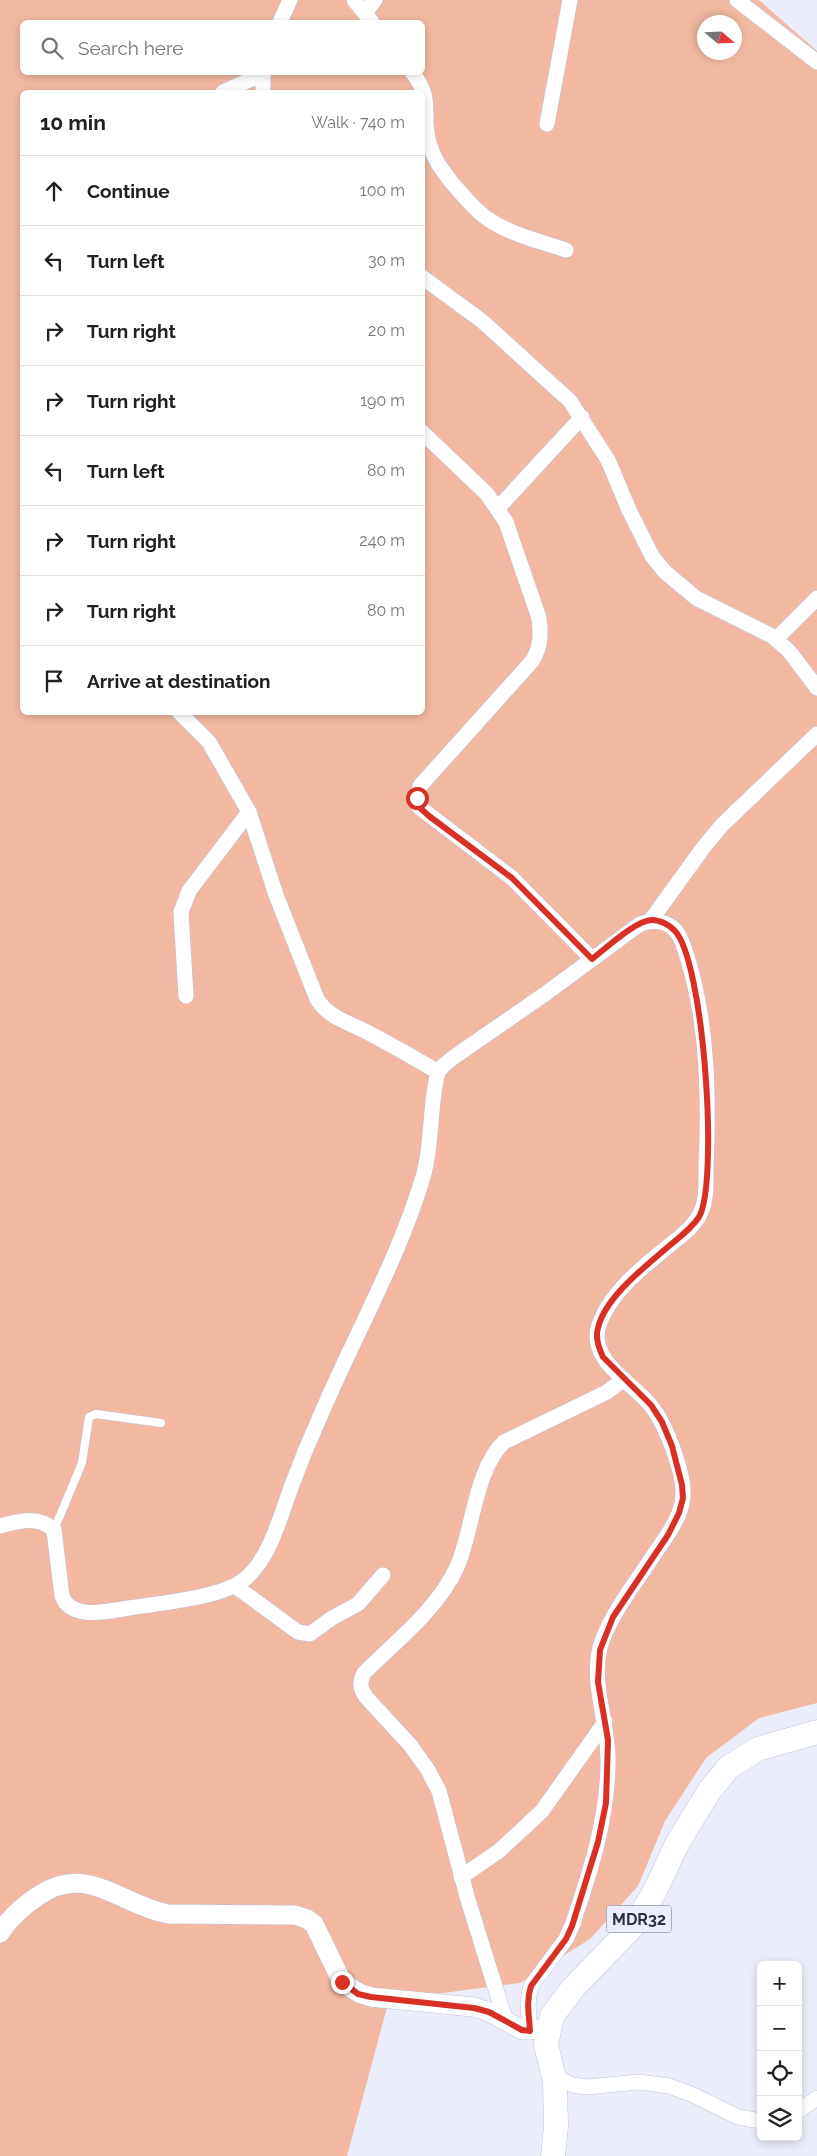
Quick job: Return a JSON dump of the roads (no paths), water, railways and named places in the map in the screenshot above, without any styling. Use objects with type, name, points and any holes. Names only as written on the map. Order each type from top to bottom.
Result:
[{"type":"main road","name":"MDR32","points":[[553,2156],[556,2126],[555,2077],[539,2030],[566,1997],[636,1923],[655,1892],[682,1836],[710,1790],[729,1767],[758,1749],[817,1732]]},
{"type":"street","points":[[281,20],[290,0]]},
{"type":"street","points":[[354,0],[368,18]]},
{"type":"street","points":[[368,18],[375,0]]},
{"type":"street","points":[[547,124],[570,0]]},
{"type":"street","points":[[737,0],[817,62]]},
{"type":"street","points":[[227,90],[261,75]]},
{"type":"street","points":[[263,75],[263,90]]},
{"type":"street","points":[[414,75],[423,90]]},
{"type":"street","points":[[425,105],[430,150],[437,164],[470,205],[487,219],[504,229],[566,250]]},
{"type":"street","points":[[425,279],[482,321],[557,387],[582,417],[608,460],[629,510],[648,548],[665,572],[696,598],[776,639],[789,651],[817,688]]},
{"type":"street","points":[[496,509],[582,417]]},
{"type":"street","points":[[425,435],[487,494],[506,522],[539,618],[541,634],[540,647],[533,660],[420,786],[417,798],[419,807],[512,878],[592,959]]},
{"type":"street","points":[[776,639],[817,598]]},
{"type":"street","points":[[182,715],[209,742],[250,812],[284,916],[316,999],[324,1010],[335,1018],[361,1029],[438,1072]]},
{"type":"street","points":[[0,1526],[35,1520],[47,1523],[54,1530],[64,1603],[70,1609],[80,1612],[120,1609],[194,1597],[235,1586],[253,1572],[266,1551],[330,1394],[409,1221],[424,1174],[438,1072],[454,1057],[640,924],[651,920],[722,825],[817,734]]},
{"type":"street","points":[[186,996],[181,912],[183,901],[188,891],[250,812]]},
{"type":"street","points":[[0,1933],[8,1921],[24,1906],[52,1887],[71,1882],[92,1886],[156,1912],[168,1914],[295,1915],[307,1919],[314,1924],[342,1982],[358,1994],[408,2001],[468,2006],[485,2010],[522,2030],[539,2030],[527,2002],[531,1986],[566,1939],[586,1885],[606,1803],[608,1764],[606,1722],[600,1701],[598,1682],[598,1665],[602,1640],[613,1617],[668,1535],[679,1513],[683,1498],[682,1485],[672,1446],[662,1422],[651,1405],[603,1357],[599,1348],[598,1328],[613,1300],[640,1271],[688,1231],[698,1218],[705,1203],[708,1128],[702,1032],[695,984],[677,932],[666,924],[651,920]]},
{"type":"street","points":[[506,2022],[461,1877],[439,1792],[428,1770],[411,1746],[366,1697],[362,1691],[360,1680],[364,1673],[423,1615],[440,1596],[448,1583],[462,1553],[485,1472],[496,1450],[504,1442],[607,1392],[624,1379]]},
{"type":"street","points":[[235,1586],[298,1632],[310,1634],[332,1618],[358,1604],[383,1575]]},
{"type":"street","points":[[461,1877],[499,1851],[542,1811],[606,1722]]},
{"type":"street","points":[[555,2077],[573,2085],[586,2087],[639,2082],[670,2086],[738,2117],[757,2120]]},
{"type":"street","points":[[802,2108],[817,2098]]},
{"type":"lane","points":[[54,1530],[82,1463],[88,1417],[96,1414],[160,1423]]}]
